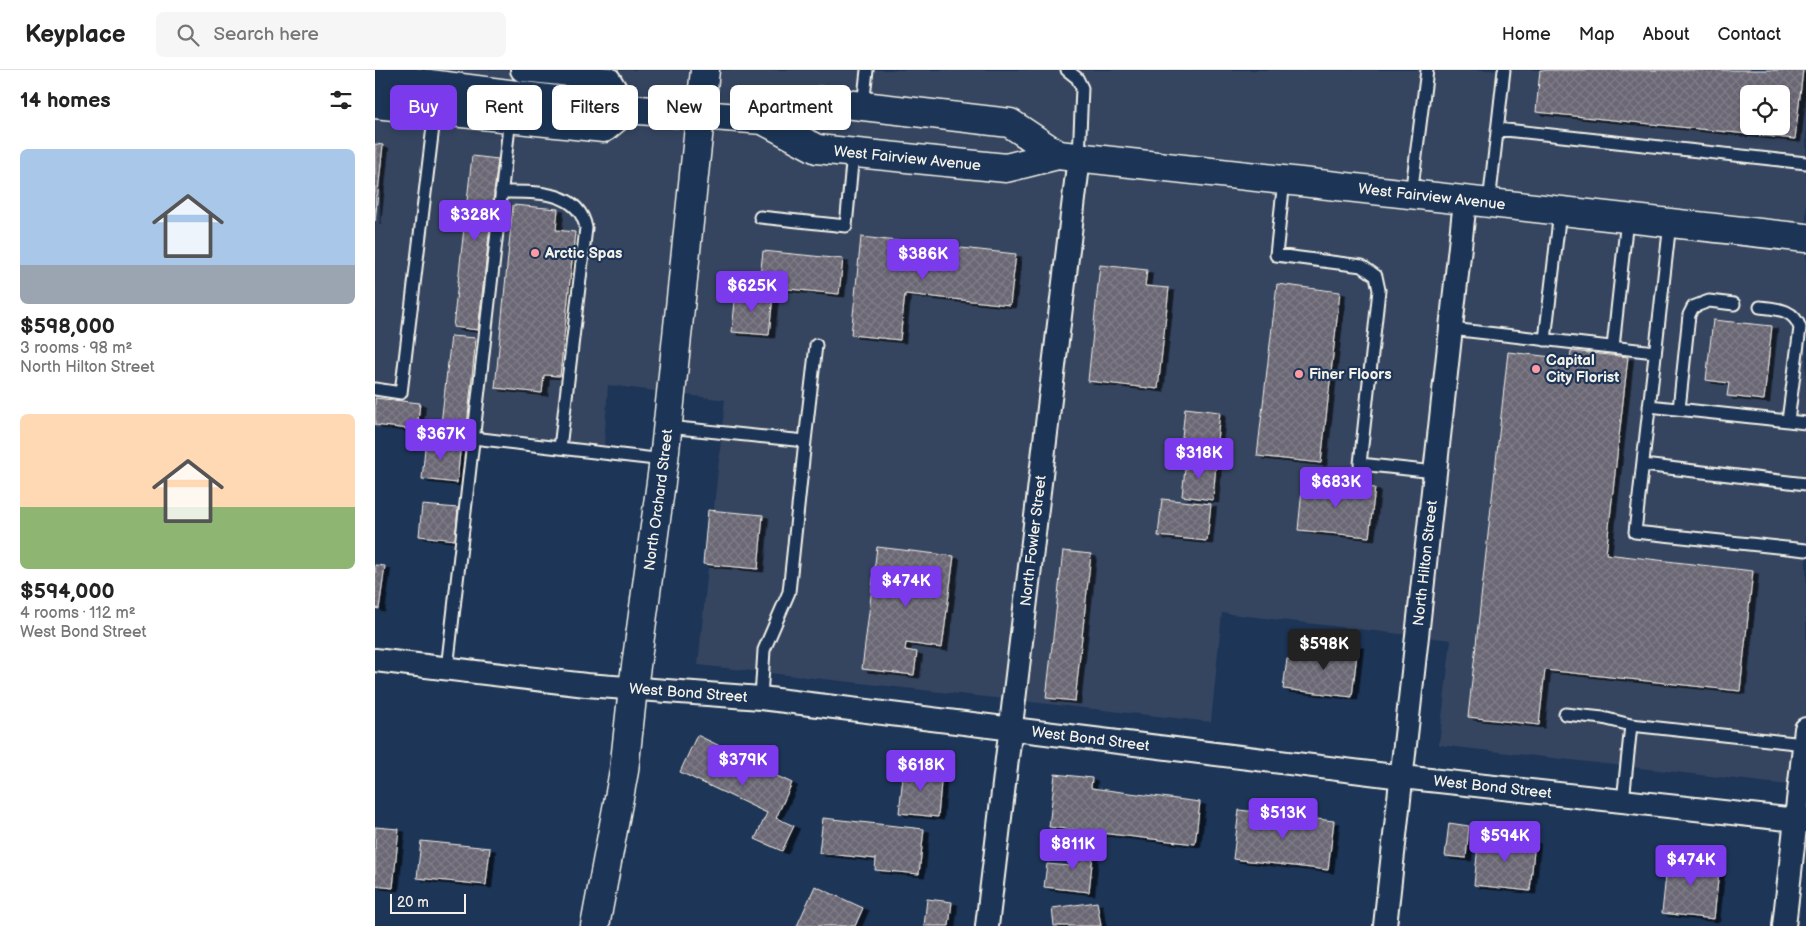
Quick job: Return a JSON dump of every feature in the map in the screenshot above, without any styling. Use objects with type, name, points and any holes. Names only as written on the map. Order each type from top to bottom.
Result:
[{"type":"main road","name":"North Orchard Street","points":[[704,85],[705,70]]},
{"type":"main road","name":"West Fairview Avenue","points":[[375,77],[552,99]]},
{"type":"main road","points":[[375,104],[390,106]]},
{"type":"main road","name":"West Fairview Avenue","points":[[851,105],[1010,123],[1069,156]]},
{"type":"main road","name":"North Orchard Street","points":[[595,926],[624,771],[633,688],[668,427],[699,130]]},
{"type":"main road","name":"West Fairview Avenue","points":[[782,130],[817,149],[853,153],[1006,168],[1069,156],[1806,238]]},
{"type":"street","points":[[522,70],[597,74],[609,79],[613,85]]},
{"type":"street","name":"North Fowler Street","points":[[987,926],[1069,156]]},
{"type":"street","name":"North Hilton Street","points":[[1385,926],[1451,329],[1477,202]]},
{"type":"street","name":"West Bond Street","points":[[375,660],[580,684],[761,698],[1402,777],[1801,820]]},
{"type":"street","points":[[1784,926],[1801,820],[1805,737]]},
{"type":"lane","points":[[863,106],[867,70]]},
{"type":"lane","points":[[1067,70],[1077,78],[1082,88],[1069,156]]},
{"type":"lane","points":[[1411,195],[1427,70]]},
{"type":"lane","points":[[1477,202],[1497,129],[1504,70]]},
{"type":"lane","points":[[1497,129],[1806,163]]},
{"type":"lane","points":[[375,390],[401,393],[433,130]]},
{"type":"lane","points":[[447,668],[508,130]]},
{"type":"lane","points":[[760,217],[846,226],[853,153]]},
{"type":"lane","points":[[1285,180],[1276,255],[1362,266],[1376,276],[1379,290],[1360,464],[1435,472]]},
{"type":"lane","points":[[501,192],[543,192],[576,206],[584,216],[586,228],[560,448]]},
{"type":"lane","points":[[1545,340],[1560,211]]},
{"type":"lane","points":[[1613,347],[1627,218]]},
{"type":"lane","points":[[1670,223],[1635,532],[1806,550]]},
{"type":"lane","points":[[1679,409],[1689,315],[1693,307],[1709,301],[1735,304]]},
{"type":"lane","points":[[1760,307],[1787,311],[1798,321],[1800,328],[1788,421]]},
{"type":"lane","points":[[1451,329],[1655,352]]},
{"type":"lane","points":[[761,698],[764,650],[789,592],[816,346]]},
{"type":"lane","points":[[1649,406],[1806,423]]},
{"type":"lane","points":[[668,427],[805,442]]},
{"type":"lane","points":[[473,438],[664,460]]},
{"type":"lane","points":[[1643,465],[1806,484]]},
{"type":"lane","points":[[1565,714],[1603,718],[1631,725],[1805,737]]},
{"type":"lane","points":[[1623,801],[1631,725]]},
{"type":"shaded area","points":[[375,70],[1806,70],[1806,787],[1439,745],[1451,640],[1222,613],[1211,722],[698,665],[725,400],[608,385],[604,447],[375,428]]},
{"type":"building","points":[[1540,70],[1803,70],[1795,139],[1757,135],[1790,135],[1790,85],[1740,85],[1740,133],[1536,112]]},
{"type":"building","points":[[375,144],[383,145],[375,221]]},
{"type":"building","points":[[472,156],[498,159],[478,330],[453,327]]},
{"type":"building","points":[[513,205],[558,209],[556,230],[575,232],[560,376],[544,375],[542,393],[495,388]]},
{"type":"building","points":[[861,237],[1016,254],[1010,305],[905,294],[900,340],[851,335]]},
{"type":"building","points":[[763,251],[843,259],[839,294],[759,286]]},
{"type":"building","points":[[1100,265],[1147,270],[1145,286],[1169,288],[1158,389],[1088,381]]},
{"type":"building","name":"Finer Floors","points":[[1277,284],[1340,292],[1321,463],[1257,456]]},
{"type":"building","points":[[736,291],[773,295],[769,335],[732,332]]},
{"type":"building","points":[[1713,320],[1772,326],[1764,400],[1727,396],[1729,383],[1706,380]]},
{"type":"building","points":[[451,336],[476,338],[467,426],[441,424]]},
{"type":"building","points":[[1571,351],[1628,357],[1606,554],[1753,571],[1740,691],[1545,670],[1539,725],[1468,717],[1508,352],[1570,359]]},
{"type":"building","points":[[375,398],[420,403],[417,430],[375,425]]},
{"type":"building","points":[[1185,408],[1220,412],[1216,450],[1181,447]]},
{"type":"building","points":[[426,438],[461,442],[457,483],[422,479]]},
{"type":"building","points":[[1186,460],[1216,464],[1213,500],[1182,496]]},
{"type":"building","points":[[1303,480],[1375,488],[1369,537],[1298,530]]},
{"type":"building","points":[[1162,499],[1211,504],[1207,541],[1158,536]]},
{"type":"building","points":[[422,505],[458,508],[455,540],[419,536]]},
{"type":"building","points":[[708,510],[763,515],[758,569],[703,564]]},
{"type":"building","points":[[877,547],[954,556],[942,648],[906,643],[905,650],[917,652],[914,675],[862,669]]},
{"type":"building","points":[[1063,551],[1091,554],[1075,701],[1046,698]]},
{"type":"building","points":[[375,565],[385,566],[379,609],[375,608]]},
{"type":"building","points":[[1318,641],[1358,645],[1352,697],[1283,689],[1287,659],[1316,662]]},
{"type":"building","points":[[697,735],[724,748],[717,763],[732,770],[738,758],[792,783],[776,818],[794,826],[782,851],[755,839],[767,813],[680,772]]},
{"type":"building","points":[[904,767],[942,771],[938,817],[899,813]]},
{"type":"building","points":[[1055,774],[1092,778],[1091,788],[1200,802],[1195,844],[1049,827]]},
{"type":"building","points":[[1239,810],[1334,821],[1328,870],[1233,859]]},
{"type":"building","points":[[823,818],[924,829],[919,874],[875,870],[876,859],[819,853]]},
{"type":"building","points":[[1449,823],[1469,826],[1466,858],[1445,856]]},
{"type":"building","points":[[375,827],[399,829],[393,888],[375,886]]},
{"type":"building","points":[[1479,835],[1535,841],[1530,891],[1474,885]]},
{"type":"building","points":[[421,841],[490,848],[486,885],[417,878]]},
{"type":"building","points":[[1073,843],[1094,845],[1089,892],[1044,887],[1047,864],[1071,866]]},
{"type":"building","points":[[1668,856],[1720,861],[1714,919],[1662,913]]},
{"type":"building","points":[[815,886],[863,908],[855,926],[797,926]]},
{"type":"building","points":[[927,899],[952,902],[949,926],[924,926]]},
{"type":"building","points":[[1097,902],[1101,926],[1054,926],[1052,908]]},
{"type":"place","name":"Arctic Spas","points":[[535,253]]},
{"type":"place","name":"Capital City Florist","points":[[1536,369]]},
{"type":"place","name":"Finer Floors","points":[[1299,374]]}]
